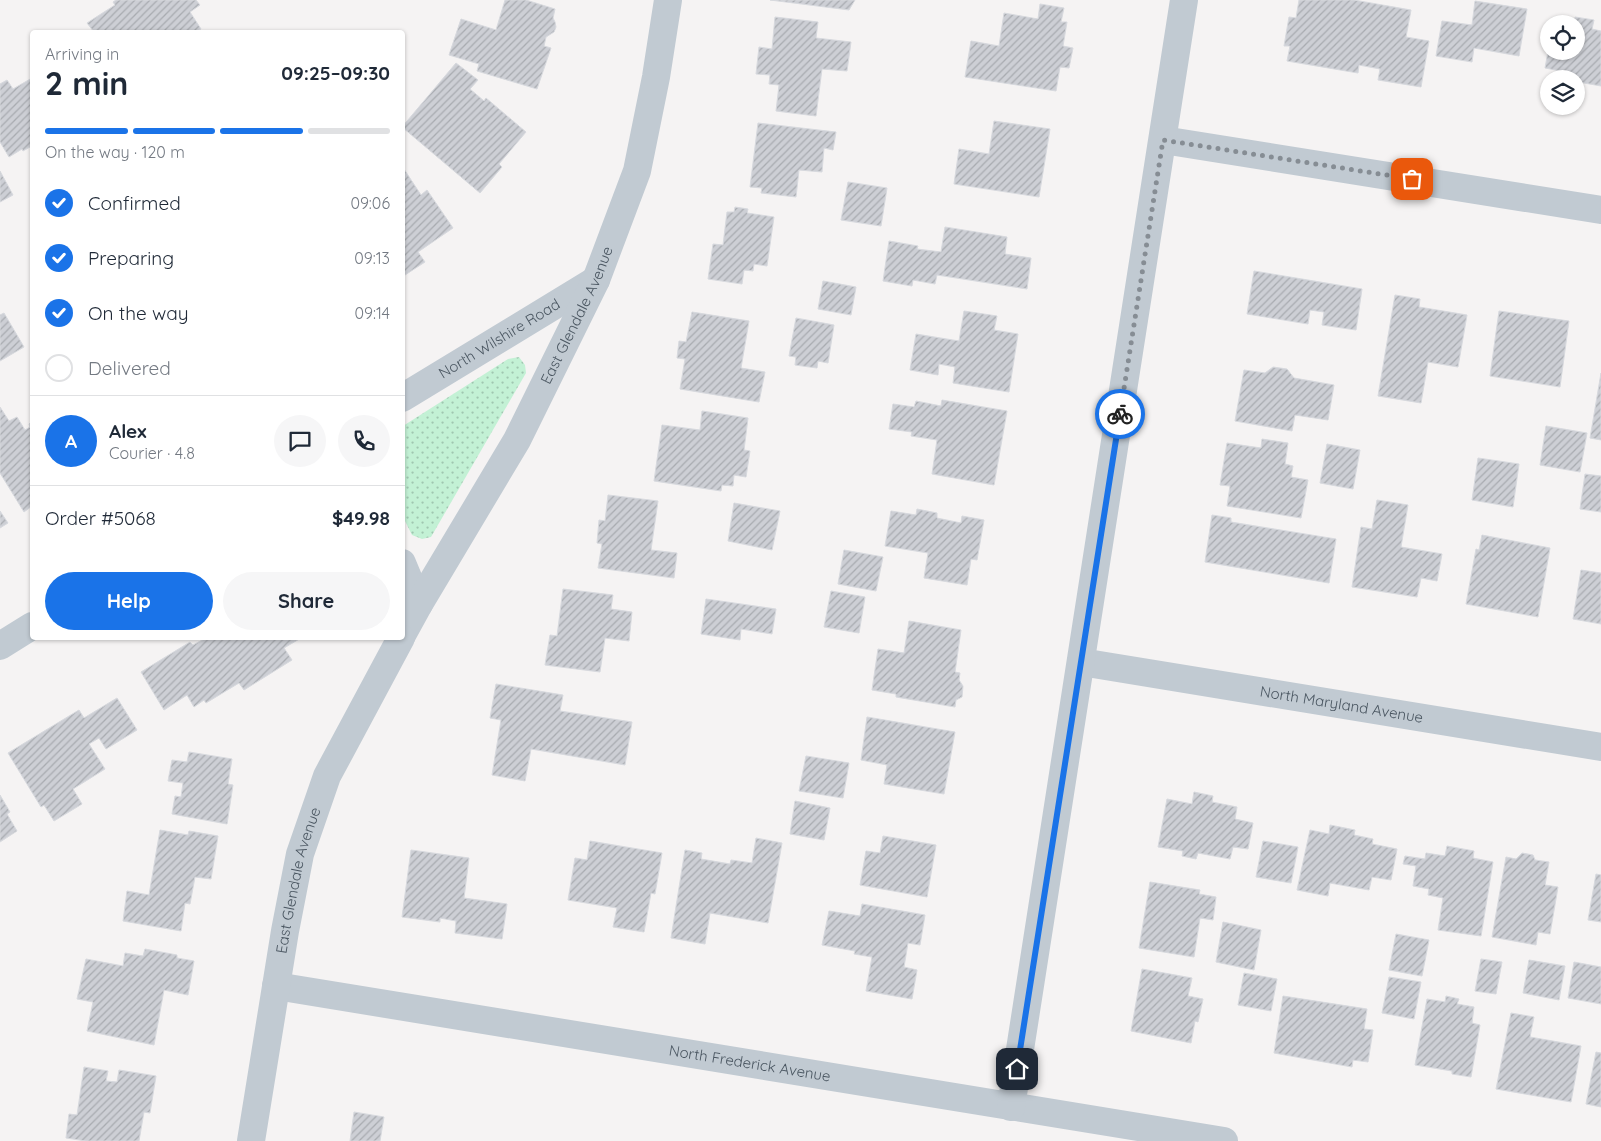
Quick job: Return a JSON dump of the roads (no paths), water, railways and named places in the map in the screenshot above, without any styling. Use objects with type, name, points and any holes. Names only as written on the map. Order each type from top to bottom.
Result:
[{"type":"street","name":"East Glendale Avenue","points":[[405,630],[517,440],[596,280],[637,171],[656,77],[668,0]]},
{"type":"street","points":[[1011,1107],[1184,0]]},
{"type":"street","points":[[1163,140],[1601,210]]},
{"type":"street","name":"North Wilshire Road","points":[[405,396],[596,280]]},
{"type":"street","points":[[405,570],[419,604]]},
{"type":"street","points":[[0,646],[30,627]]},
{"type":"street","name":"East Glendale Avenue","points":[[251,1141],[300,854],[328,776],[400,640]]},
{"type":"street","name":"North Maryland Avenue","points":[[1081,662],[1601,747]]},
{"type":"street","name":"North Frederick Avenue","points":[[276,986],[1011,1107],[1137,1134],[1224,1141]]}]
